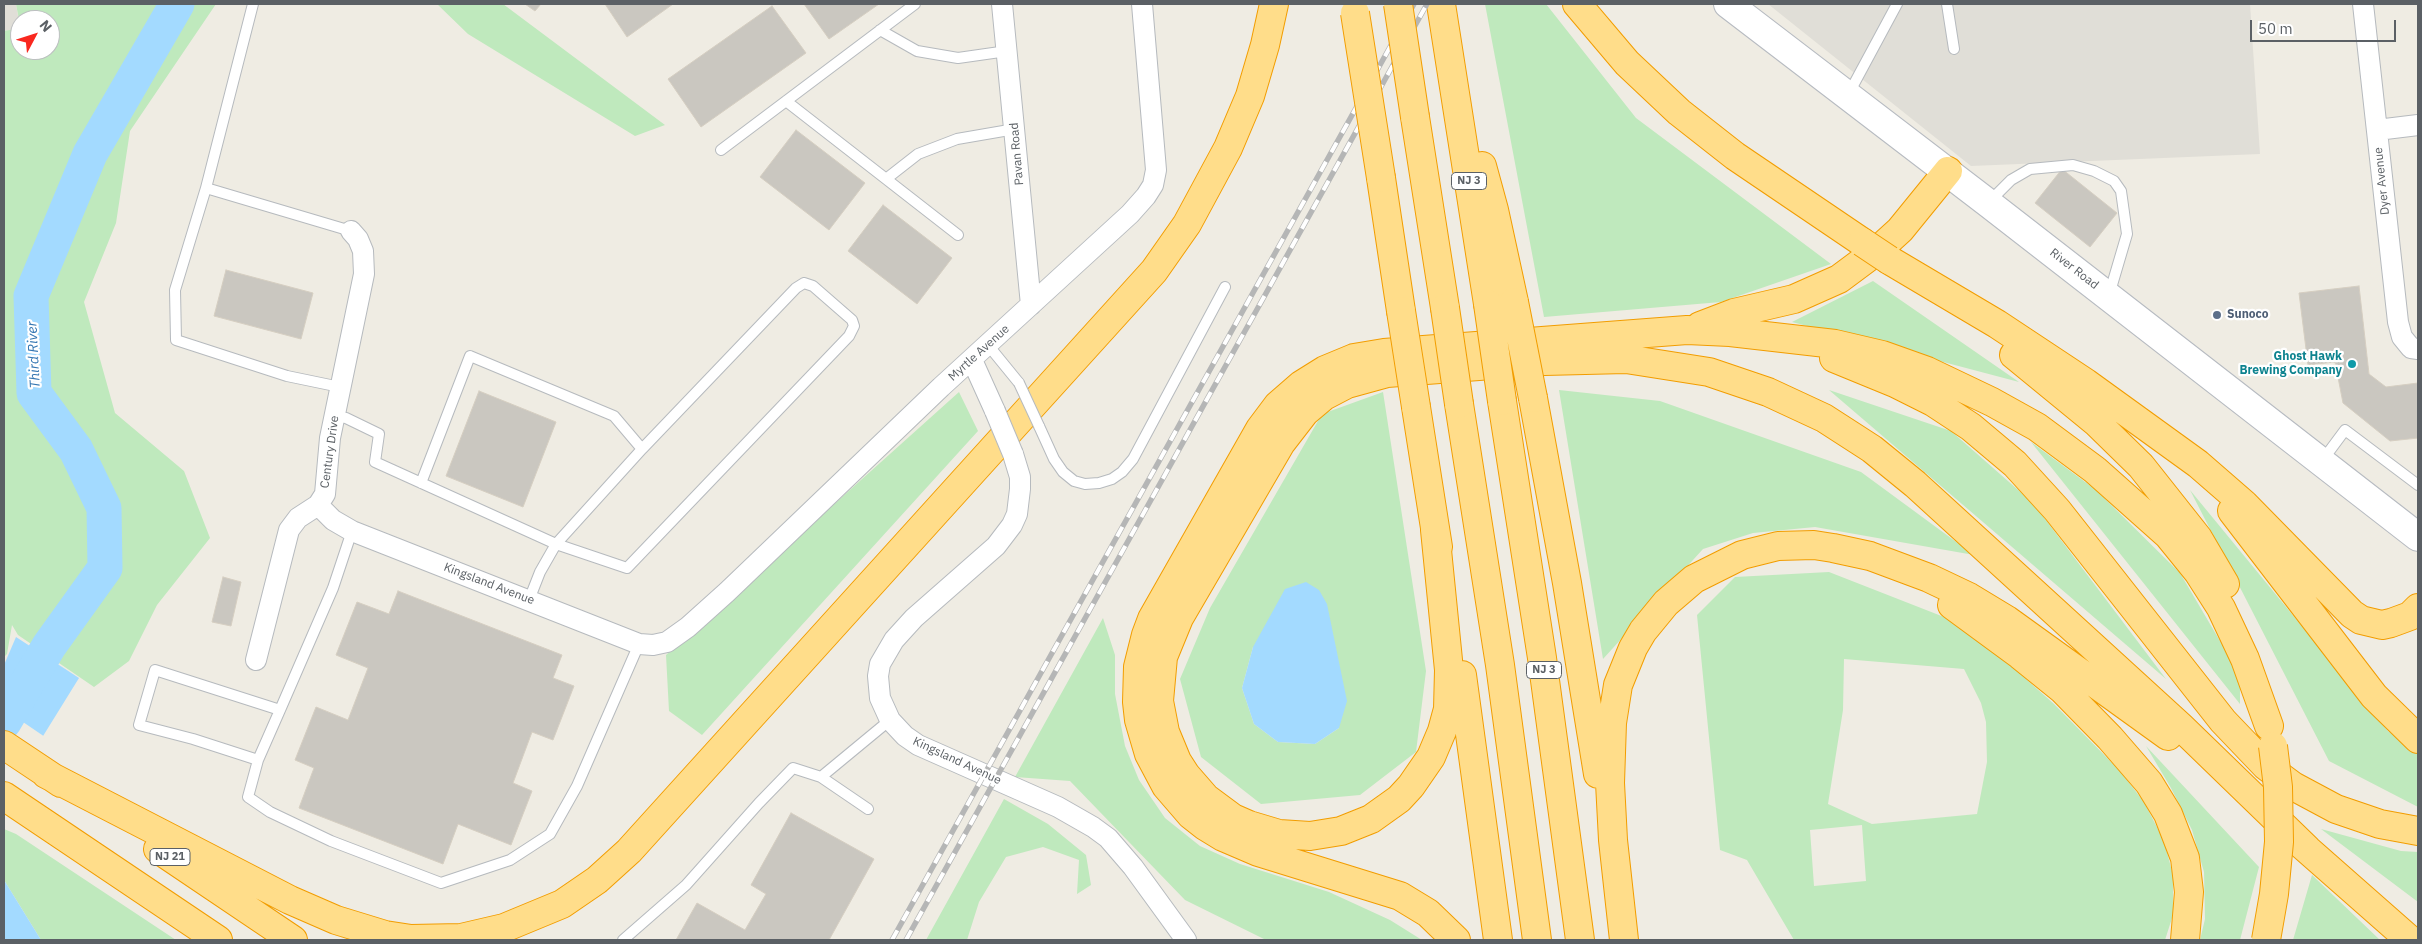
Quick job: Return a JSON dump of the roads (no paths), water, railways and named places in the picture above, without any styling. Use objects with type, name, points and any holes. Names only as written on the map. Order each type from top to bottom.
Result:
[{"type":"highway","points":[[46,774],[290,900],[336,920],[385,935],[411,939],[461,938],[524,922],[568,900],[597,880],[629,852],[1154,271],[1187,224],[1228,148],[1250,96],[1265,45],[1274,4]]},
{"type":"highway","points":[[1398,4],[1501,674],[1537,940]]},
{"type":"highway","name":"NJ 3","points":[[1442,4],[1450,57],[1501,303],[1502,401],[1546,684],[1580,940]]},
{"type":"highway","points":[[1577,4],[1627,63],[1686,118],[1735,156],[1889,260],[2005,330],[2154,431],[2226,486],[2352,614],[2361,620],[2391,624],[2410,616],[2418,608]]},
{"type":"highway","points":[[1354,8],[1435,530],[1462,671],[1498,940]]},
{"type":"highway","points":[[1687,330],[1734,313],[1794,299],[1839,279],[1872,255],[1895,235],[1948,171]]},
{"type":"highway","points":[[1889,260],[2078,407],[2120,445],[2162,490],[2203,546],[2235,604],[2249,638],[2260,673],[2271,736],[2280,826],[2274,894],[2266,940]]},
{"type":"highway","points":[[1501,303],[1533,398],[1564,565],[1617,879]]},
{"type":"highway","points":[[1456,940],[1428,913],[1400,896],[1223,838],[1191,815],[1162,778],[1143,737],[1137,702],[1137,685],[1146,635],[1160,605],[1260,428],[1290,394],[1325,370],[1354,358],[1384,353],[1687,330],[1835,344],[1904,362],[1992,402],[2037,427],[2076,455],[2168,535],[2202,578],[2221,608],[2238,643],[2271,736]]},
{"type":"highway","points":[[1751,335],[1808,349],[1868,371],[1933,402],[1971,427],[2015,464],[2044,493],[2223,721],[2259,760],[2293,786],[2336,809],[2380,824],[2418,831]]},
{"type":"highway","points":[[1435,530],[1449,670],[1448,709],[1442,732],[1431,757],[1411,786],[1398,799],[1371,819],[1341,831],[1310,836],[1279,834],[1249,825],[1234,818],[1206,798],[1186,775],[1177,761],[1165,732],[1159,701],[1163,657],[1179,618],[1281,443],[1305,412],[1324,396],[1347,384],[1387,373],[1562,360],[1626,359],[1694,369],[1761,389],[1824,418],[1872,449],[1922,491],[2180,726],[2307,849],[2410,940]]},
{"type":"highway","points":[[2154,431],[2213,488],[2374,696],[2418,738]]},
{"type":"highway","points":[[1624,940],[1617,879],[1610,783],[1614,706],[1618,685],[1629,656],[1653,617],[1694,579],[1726,561],[1778,546],[1814,545],[1851,551],[1949,587],[2007,620],[2155,727],[2307,849]]},
{"type":"highway","points":[[1885,562],[1942,598],[2042,672],[2095,722],[2137,768],[2168,814],[2185,858],[2189,892],[2187,928],[2184,940]]},
{"type":"highway","name":"NJ 21","points":[[4,745],[294,940]]},
{"type":"highway","points":[[13,803],[218,940]]},
{"type":"street","name":"Pavan Road","points":[[1002,4],[1031,305]]},
{"type":"street","name":"Myrtle Avenue","points":[[667,642],[688,627],[727,592],[941,387],[1130,214],[1146,196],[1153,185],[1156,170],[1142,4]]},
{"type":"street","name":"River Road","points":[[1728,4],[1948,171],[2418,538]]},
{"type":"street","name":"Dyer Avenue","points":[[2363,4],[2398,322],[2402,337],[2411,348],[2418,349]]},
{"type":"street","points":[[2377,130],[2418,125]]},
{"type":"street","name":"Century Drive","points":[[256,660],[289,530],[298,518],[318,505],[322,500],[326,486],[329,446],[334,416],[364,274],[363,251],[358,239],[351,231]]},
{"type":"street","name":"Kingsland Avenue","points":[[972,360],[1013,454],[1020,477],[1020,501],[1017,514],[1005,536],[914,618],[885,652],[878,676],[878,688],[884,711],[905,736],[918,744],[1058,807],[1093,826],[1124,856],[1186,940]]},
{"type":"street","name":"Kingsland Avenue","points":[[318,505],[333,520],[352,531],[639,644],[653,645],[667,642]]},
{"type":"lane","points":[[253,4],[206,188],[175,290],[176,340],[287,376],[340,387]]},
{"type":"lane","points":[[721,150],[915,4]]},
{"type":"lane","points":[[1847,96],[1898,4]]},
{"type":"lane","points":[[1947,4],[1954,49]]},
{"type":"lane","points":[[880,30],[917,51],[958,58],[1007,51]]},
{"type":"lane","points":[[786,101],[958,235]]},
{"type":"lane","points":[[886,180],[918,154],[957,139],[1015,129]]},
{"type":"lane","points":[[1988,203],[2010,180],[2030,169],[2074,165],[2094,171],[2114,181],[2121,191],[2128,234],[2109,296]]},
{"type":"lane","points":[[206,188],[351,231]]},
{"type":"lane","points":[[334,416],[346,418],[379,434],[375,462],[556,544],[627,568],[849,336],[854,326],[852,320],[813,286],[804,282],[796,288],[642,449],[556,544],[540,572],[529,600]]},
{"type":"lane","points":[[988,346],[1019,383],[1054,460],[1063,472],[1074,481],[1085,484],[1099,483],[1112,479],[1122,472],[1132,459],[1225,287]]},
{"type":"lane","points":[[421,484],[470,356],[614,416],[642,449]]},
{"type":"lane","points":[[2321,462],[2346,430],[2418,485]]},
{"type":"lane","points":[[352,531],[333,588],[258,760],[248,797],[270,812],[331,841],[441,883],[510,860],[550,834],[577,786],[639,644]]},
{"type":"lane","points":[[258,760],[192,739],[139,725],[155,670],[280,710]]},
{"type":"lane","points":[[821,777],[890,720]]},
{"type":"lane","points":[[623,940],[686,885],[793,768],[821,777],[868,808]]},
{"type":"water","points":[[1306,582],[1319,590],[1327,604],[1347,701],[1339,728],[1315,744],[1278,742],[1254,724],[1242,688],[1253,647],[1285,589]]},
{"type":"water","points":[[16,637],[79,678],[4,799],[4,665]]},
{"type":"water","points":[[4,880],[41,940],[4,940]]},
{"type":"waterway","name":"Third River","points":[[4,722],[49,646],[105,568],[104,508],[76,450],[34,393],[31,296],[90,154],[177,4]]},
{"type":"railway","points":[[892,940],[1414,4]]},
{"type":"railway","points":[[906,940],[1427,4]]},
{"type":"place","name":"Sunoco","points":[[2217,315]]},
{"type":"place","name":"Ghost Hawk Brewing Company","points":[[2352,364]]}]
